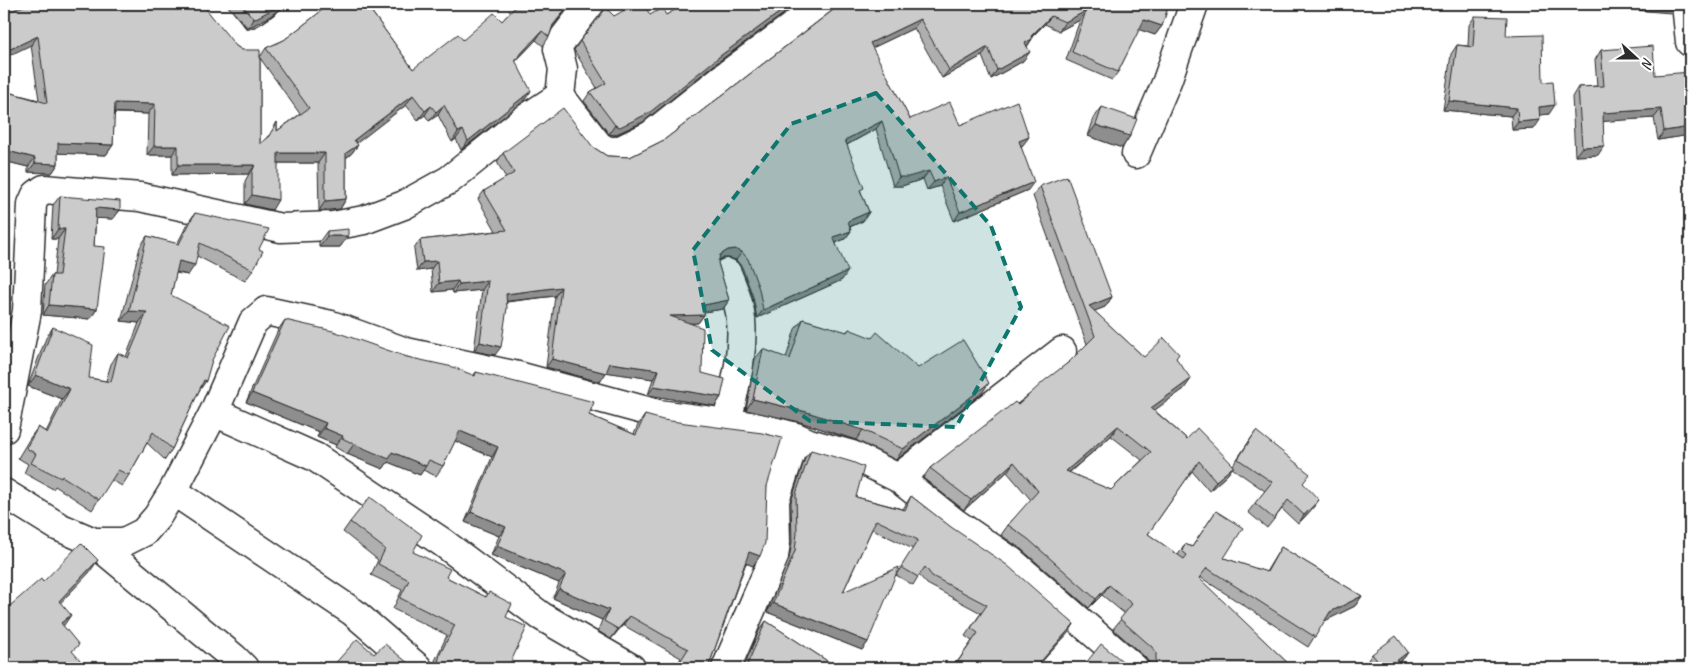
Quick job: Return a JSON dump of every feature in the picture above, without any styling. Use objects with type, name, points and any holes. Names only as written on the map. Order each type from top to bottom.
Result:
[{"type":"street","points":[[208,4],[240,45],[258,41],[282,27],[310,4]]},
{"type":"street","points":[[590,4],[559,44],[558,49],[563,69],[560,96],[600,146],[608,151],[618,151],[651,135],[724,77],[823,4]]},
{"type":"street","points":[[1136,154],[1167,81],[1194,4]]},
{"type":"street","points":[[1686,4],[1690,42]]},
{"type":"street","points":[[4,429],[27,311],[32,204],[39,191],[44,189],[140,198],[281,228],[333,226],[364,220],[404,205],[448,180],[524,119],[560,96]]},
{"type":"street","points":[[727,273],[742,319],[742,341],[728,424]]},
{"type":"street","points":[[94,542],[124,542],[144,532],[157,517],[173,491],[214,412],[253,322],[266,311],[330,325],[406,352],[518,376],[658,414],[758,427],[852,455],[898,478],[954,522],[1011,561],[1134,668]]},
{"type":"street","points":[[898,478],[1062,351]]},
{"type":"street","points":[[214,412],[315,457],[442,542],[541,616],[631,668]]},
{"type":"street","points":[[726,668],[774,557],[776,542],[775,500],[796,437]]},
{"type":"street","points":[[173,491],[353,612],[418,668]]},
{"type":"street","points":[[4,493],[59,527],[94,542],[244,668]]},
{"type":"highlighted area","points":[[876,93],[991,226],[1021,307],[956,427],[810,421],[712,350],[693,250],[791,124]]},
{"type":"building","points":[[29,4],[202,4],[236,46],[242,50],[260,50],[260,144],[270,136],[277,122],[277,131],[309,108],[266,48],[284,40],[329,4],[366,4],[413,69],[458,34],[463,40],[494,13],[502,21],[518,4],[570,4],[553,25],[549,37],[542,31],[515,60],[531,91],[468,141],[463,130],[458,132],[444,105],[436,112],[431,106],[425,111],[413,95],[354,140],[358,145],[346,153],[346,199],[325,201],[325,153],[278,153],[278,200],[252,195],[252,172],[255,165],[178,165],[178,146],[154,146],[155,104],[115,103],[113,145],[58,143],[58,164],[35,163],[35,158],[4,150],[4,128],[8,111],[4,111],[4,91],[47,103],[38,36],[4,52],[4,10],[7,9],[8,12]]},
{"type":"building","points":[[241,4],[280,4],[254,19]]},
{"type":"building","points":[[635,4],[644,4],[650,15],[662,8],[666,15],[685,4],[791,4],[720,56],[649,113],[620,127],[615,125],[590,92],[606,83],[580,41],[606,8],[614,16]]},
{"type":"building","points":[[841,4],[1169,4],[1162,26],[1144,20],[1118,72],[1072,52],[1086,11],[1065,22],[1051,16],[1031,36],[1032,39],[1025,43],[1030,52],[997,70],[988,47],[949,70],[920,19],[870,43],[910,119],[950,102],[960,125],[1017,101],[1029,137],[1019,141],[1034,182],[960,212],[946,177],[934,182],[929,171],[908,177],[899,177],[882,121],[845,140],[864,188],[860,190],[869,212],[848,221],[851,231],[833,237],[848,271],[763,310],[759,289],[748,259],[742,252],[735,249],[728,250],[720,255],[718,263],[729,300],[704,305],[704,315],[670,316],[703,328],[702,373],[725,379],[721,397],[654,386],[659,370],[610,363],[606,373],[552,359],[561,287],[506,294],[507,308],[501,347],[480,342],[488,281],[459,284],[458,281],[439,283],[437,261],[423,262],[420,240],[507,230],[484,191],[514,173],[503,153],[563,108],[593,147],[607,156],[630,157],[664,140]]},
{"type":"building","points":[[1475,16],[1507,17],[1506,36],[1542,35],[1543,82],[1553,81],[1555,105],[1539,107],[1540,120],[1518,122],[1517,108],[1449,101],[1457,45],[1473,47]]},
{"type":"building","points":[[1653,46],[1655,75],[1690,72],[1690,127],[1664,131],[1661,109],[1603,113],[1604,146],[1582,147],[1578,87],[1604,86],[1601,50]]},
{"type":"building","points":[[1102,107],[1137,119],[1130,136],[1096,125]]},
{"type":"building","points":[[1067,176],[1112,297],[1089,306],[1144,357],[1164,338],[1179,354],[1176,358],[1191,379],[1151,408],[1187,439],[1197,428],[1234,466],[1216,481],[1199,461],[1148,534],[1184,559],[1187,555],[1182,551],[1185,544],[1192,547],[1216,511],[1243,528],[1224,558],[1267,572],[1281,547],[1362,596],[1330,612],[1315,637],[1207,568],[1199,578],[1293,668],[1264,668],[1259,664],[1253,668],[1153,668],[1156,662],[1156,653],[1152,647],[1120,619],[1132,604],[1109,585],[1096,599],[1028,539],[1008,525],[1038,491],[1014,462],[971,500],[930,468],[1015,402],[1018,405],[1044,381],[1069,362],[1095,336],[1040,186]],"holes":[[[1118,426],[1151,452],[1111,490],[1066,471]]]},
{"type":"building","points":[[60,196],[120,201],[120,210],[96,208],[94,246],[105,247],[97,309],[49,305],[52,275],[59,275],[65,229],[58,229]]},
{"type":"building","points":[[195,213],[269,229],[259,249],[263,251],[253,270],[200,243],[195,265],[179,261],[171,295],[230,326],[212,360],[206,381],[204,380],[172,449],[153,432],[129,475],[118,470],[99,500],[62,476],[61,478],[31,463],[36,454],[26,448],[38,427],[47,433],[70,389],[36,375],[36,372],[53,327],[93,345],[89,378],[111,382],[118,353],[128,358],[147,312],[129,311],[147,236],[179,244]]},
{"type":"building","points":[[348,229],[348,236],[327,236],[327,231]]},
{"type":"building","points":[[803,319],[847,332],[849,329],[872,338],[877,332],[918,368],[963,340],[989,383],[903,449],[863,430],[807,412],[753,399],[763,349],[790,359]]},
{"type":"building","points":[[285,320],[333,331],[407,357],[453,367],[475,376],[476,372],[594,402],[589,415],[636,435],[645,415],[663,420],[762,433],[782,438],[767,486],[765,543],[760,556],[749,552],[708,668],[676,668],[688,649],[630,616],[618,629],[604,621],[609,610],[559,589],[566,574],[497,546],[506,527],[471,512],[498,447],[460,431],[443,466],[429,460],[426,466],[392,452],[389,459],[354,444],[342,438],[343,436],[324,428],[326,423],[252,393]]},
{"type":"building","points":[[1256,431],[1310,474],[1303,483],[1319,500],[1304,515],[1288,500],[1274,519],[1255,503],[1272,482],[1238,459]]},
{"type":"building","points":[[811,450],[864,467],[856,497],[905,510],[911,496],[951,527],[1007,565],[1074,624],[1035,668],[954,667],[978,633],[971,628],[987,605],[932,576],[925,567],[918,577],[901,567],[918,540],[876,520],[843,592],[899,567],[868,642],[773,603],[795,551],[797,533],[796,494]]},
{"type":"building","points":[[370,497],[422,535],[413,552],[450,569],[446,577],[486,597],[489,592],[512,604],[506,617],[527,627],[508,668],[436,668],[440,654],[455,625],[400,598],[409,580],[378,564],[385,549],[350,522]]},
{"type":"building","points":[[81,543],[98,560],[59,601],[71,615],[61,623],[79,645],[72,651],[87,668],[4,668],[4,611],[41,579],[43,582]]},
{"type":"building","points":[[766,621],[838,668],[744,668]]},
{"type":"building","points":[[1396,636],[1408,652],[1387,668],[1383,668],[1372,654]]},
{"type":"building","points":[[357,639],[374,654],[385,644],[414,668],[331,668]]},
{"type":"building","points":[[1101,644],[1131,668],[1082,668]]},
{"type":"building","points":[[319,661],[328,668],[313,668]]},
{"type":"building","points":[[613,664],[622,668],[611,668]]}]
